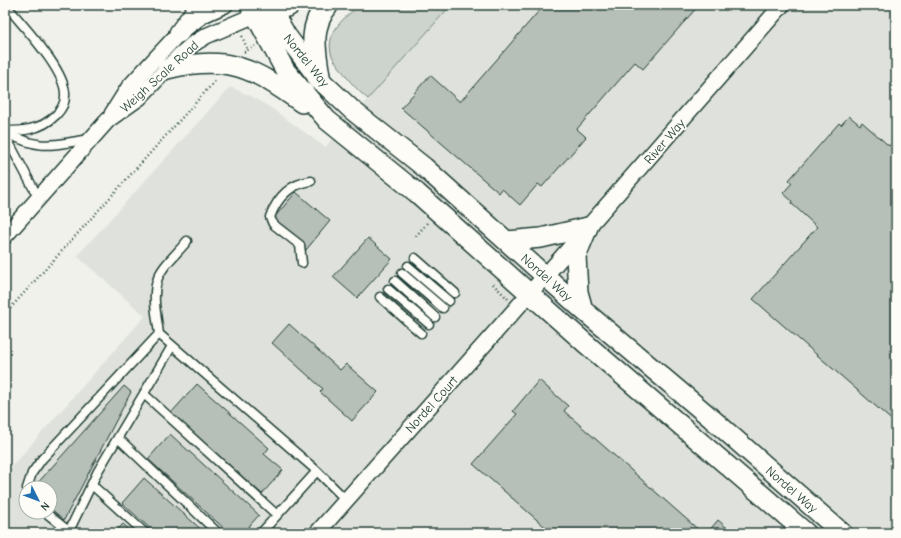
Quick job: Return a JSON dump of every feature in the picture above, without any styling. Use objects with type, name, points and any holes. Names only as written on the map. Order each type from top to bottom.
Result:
[{"type":"highway","points":[[319,79],[313,35],[319,15],[327,5]]},
{"type":"street","points":[[179,33],[200,5]]},
{"type":"street","name":"Weigh Scale Road","points":[[5,236],[108,120],[129,87],[179,33],[203,14],[225,5]]},
{"type":"street","name":"River Way","points":[[546,276],[782,5]]},
{"type":"street","name":"Weigh Scale Road","points":[[108,120],[139,98],[193,44],[224,27],[266,8]]},
{"type":"street","name":"Nordel Way","points":[[266,8],[319,79],[352,110],[424,167],[584,310],[711,418],[842,533]]},
{"type":"street","name":"Nordel Way","points":[[266,8],[285,70],[327,120],[417,193],[530,294],[806,533]]},
{"type":"street","points":[[167,69],[204,62],[235,65],[253,71],[273,82],[327,120]]},
{"type":"street","points":[[507,241],[541,238],[588,227]]},
{"type":"street","points":[[584,310],[578,292],[576,256],[588,227]]},
{"type":"street","name":"Nordel Court","points":[[317,533],[546,276]]},
{"type":"lane","points":[[5,133],[41,126],[57,114],[63,106],[65,96],[64,85],[56,68],[6,5]]},
{"type":"lane","points":[[5,133],[32,144],[58,144],[92,138]]},
{"type":"lane","points":[[5,133],[39,199]]},
{"type":"lane","points":[[302,263],[300,245],[273,224],[270,217],[279,200],[292,186],[311,181]]},
{"type":"lane","points":[[188,241],[160,273],[156,282],[155,303],[159,334],[317,471],[346,500]]},
{"type":"lane","points":[[415,258],[455,293]]},
{"type":"lane","points":[[408,266],[449,301]]},
{"type":"lane","points":[[402,273],[443,308]]},
{"type":"lane","points":[[394,281],[435,317]]},
{"type":"lane","points":[[388,289],[429,324]]},
{"type":"lane","points":[[380,297],[421,333]]},
{"type":"lane","points":[[30,480],[32,473],[42,459],[159,334]]},
{"type":"lane","points":[[55,520],[70,532],[92,485],[172,346]]},
{"type":"lane","points":[[144,394],[277,515]]},
{"type":"lane","points":[[118,438],[218,533]]},
{"type":"lane","points":[[260,533],[317,471]]},
{"type":"lane","points":[[92,485],[145,533]]},
{"type":"path","points":[[5,314],[216,79]]},
{"type":"path","points":[[416,236],[427,222]]},
{"type":"shaded area","points":[[360,5],[451,5],[368,99],[351,83],[333,58],[330,48],[333,33],[337,27]]},
{"type":"shaded area","points":[[451,5],[896,5],[896,533],[5,533],[5,474],[145,316],[77,256],[230,87],[251,96],[271,108],[325,147]]},
{"type":"building","points":[[544,5],[699,5],[643,69],[635,62],[577,129],[586,137],[542,187],[538,184],[520,205],[502,189],[499,193],[401,108],[430,75],[460,102]]},
{"type":"building","points":[[849,116],[860,125],[862,122],[889,146],[896,138],[896,424],[753,299],[817,227],[791,203],[792,201],[783,193],[792,183],[789,180],[839,123],[841,125]]},
{"type":"building","points":[[296,192],[330,221],[306,250],[272,220]]},
{"type":"building","points":[[368,238],[392,259],[357,298],[333,277]]},
{"type":"building","points":[[426,263],[447,281],[408,327],[387,309]]},
{"type":"building","points":[[289,324],[340,370],[346,364],[378,392],[352,421],[320,392],[323,389],[272,343]]},
{"type":"building","points":[[539,380],[568,406],[564,411],[701,532],[552,533],[473,464],[517,414],[513,411]]},
{"type":"building","points":[[197,384],[269,448],[264,454],[283,470],[262,494],[171,413]]},
{"type":"building","points":[[124,386],[131,392],[64,520],[58,515],[58,480],[40,480]]},
{"type":"building","points":[[170,434],[259,515],[243,533],[229,533],[148,459]]},
{"type":"building","points":[[144,478],[205,533],[155,533],[122,503]]},
{"type":"building","points":[[718,520],[733,533],[707,533]]},
{"type":"building","points":[[123,524],[133,533],[114,533]]}]
